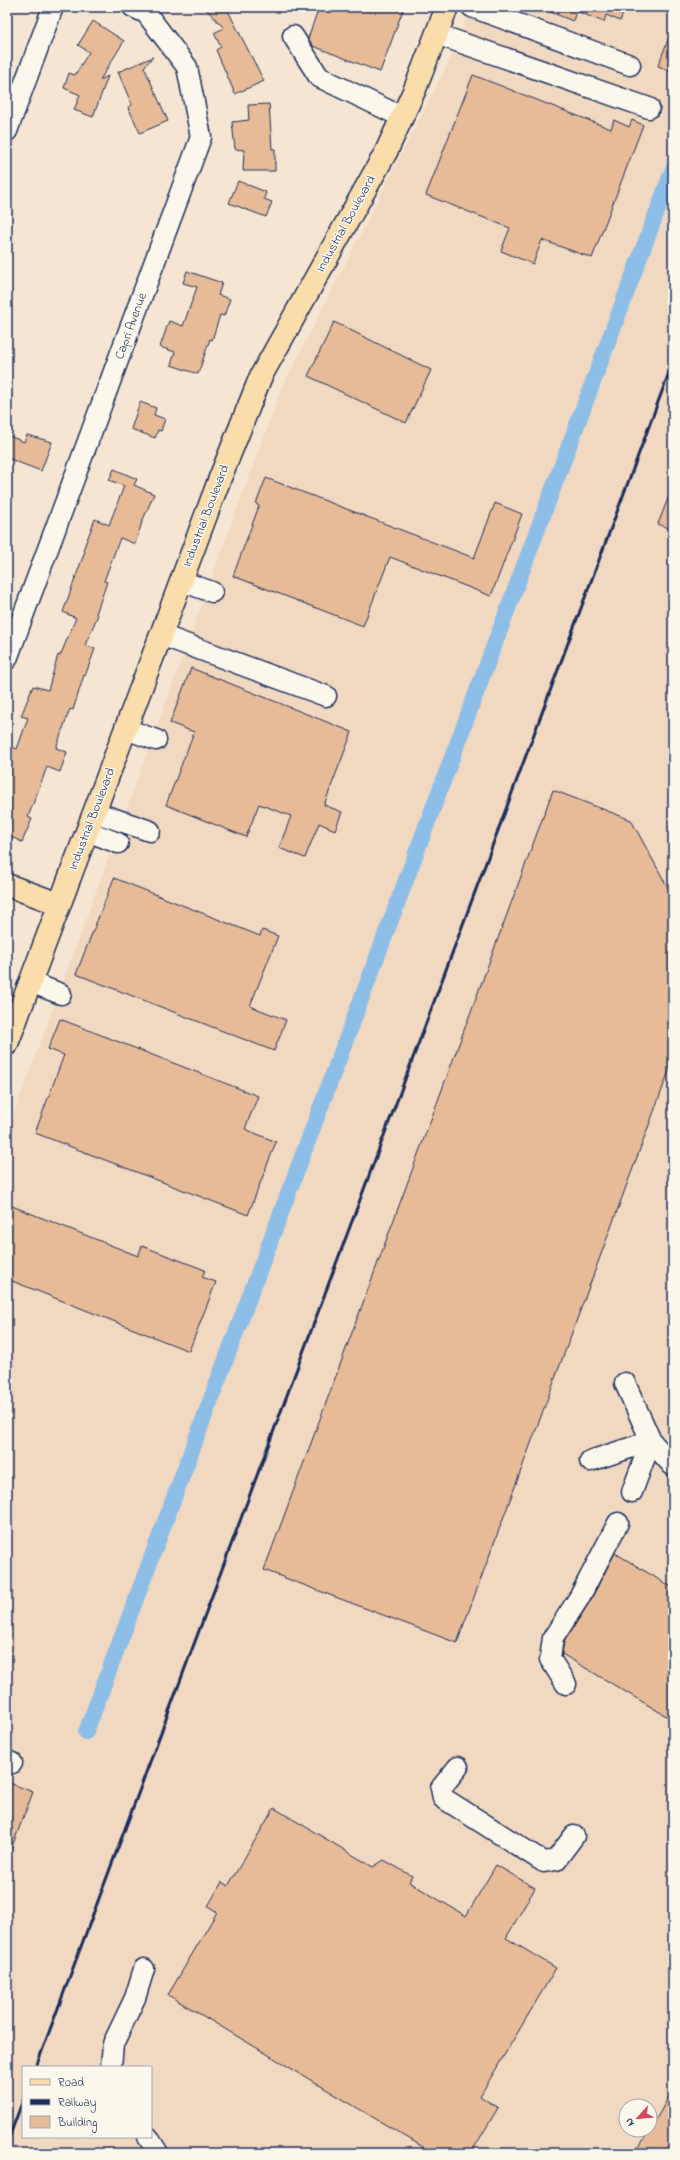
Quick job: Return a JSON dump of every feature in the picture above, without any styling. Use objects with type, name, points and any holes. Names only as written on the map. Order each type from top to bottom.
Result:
[{"type":"main road","name":"Industrial Boulevard","points":[[7,1044],[181,581],[261,376],[386,152],[447,7]]},
{"type":"main road","points":[[7,884],[59,904]]},
{"type":"street","points":[[7,131],[52,7]]},
{"type":"street","name":"Capri Avenue","points":[[7,660],[201,137],[187,67],[146,14],[133,7]]},
{"type":"street","points":[[472,7],[630,65]]},
{"type":"street","points":[[436,34],[649,108]]},
{"type":"street","points":[[292,36],[319,77],[402,117]]},
{"type":"street","points":[[181,581],[212,592]]},
{"type":"street","points":[[161,635],[326,696]]},
{"type":"street","points":[[126,729],[156,740]]},
{"type":"street","points":[[90,822],[150,831]]},
{"type":"street","points":[[90,822],[118,843]]},
{"type":"street","points":[[30,982],[61,994]]},
{"type":"street","points":[[625,1382],[651,1441],[673,1466]]},
{"type":"street","points":[[590,1461],[651,1441]]},
{"type":"street","points":[[632,1492],[651,1441]]},
{"type":"street","points":[[566,1684],[550,1659],[553,1638],[579,1598],[618,1523]]},
{"type":"street","points":[[458,1767],[441,1788],[443,1798],[544,1862],[549,1863],[556,1860],[574,1836]]},
{"type":"street","points":[[111,2066],[113,2044],[135,1998],[144,1969]]},
{"type":"street","points":[[149,2138],[158,2153]]},
{"type":"shaded area","points":[[471,7],[673,7],[673,2153],[7,2153],[7,1133],[281,390],[455,50]]},
{"type":"building","points":[[204,7],[226,7],[264,81],[235,94],[216,50],[221,47],[214,33],[224,28]]},
{"type":"building","points":[[319,7],[404,7],[380,72],[313,46],[308,38]]},
{"type":"building","points":[[626,7],[620,21],[606,15],[604,22],[576,11],[573,21],[540,8]]},
{"type":"building","points":[[93,21],[124,41],[100,80],[108,76],[93,117],[74,110],[80,95],[64,88],[69,73],[75,75],[89,52],[78,45]]},
{"type":"building","points":[[673,29],[673,72],[658,66]]},
{"type":"building","points":[[153,57],[144,67],[168,121],[140,133],[128,107],[132,105],[118,72]]},
{"type":"building","points":[[473,75],[611,129],[614,120],[629,127],[632,120],[643,125],[592,258],[542,240],[533,264],[501,251],[510,228],[426,195]]},
{"type":"building","points":[[269,104],[272,149],[275,149],[275,171],[243,171],[244,150],[235,149],[232,122],[249,120],[248,105]]},
{"type":"building","points":[[238,181],[266,192],[264,199],[272,202],[266,217],[229,203]]},
{"type":"building","points":[[187,271],[222,283],[218,295],[230,299],[224,316],[220,315],[212,340],[210,339],[198,374],[171,365],[175,352],[160,347],[169,321],[183,326],[197,287],[183,283]]},
{"type":"building","points":[[334,322],[431,370],[406,423],[308,376]]},
{"type":"building","points":[[140,402],[156,408],[154,415],[165,419],[161,431],[158,430],[155,438],[131,429]]},
{"type":"building","points":[[7,435],[24,442],[27,435],[52,442],[41,471],[7,458]]},
{"type":"building","points":[[114,469],[137,479],[134,485],[154,494],[142,522],[135,544],[120,538],[104,581],[107,582],[96,614],[98,615],[85,645],[95,649],[85,676],[84,675],[73,710],[70,709],[56,748],[67,752],[60,772],[47,767],[28,817],[32,819],[22,842],[7,835],[7,753],[9,746],[17,749],[28,718],[21,716],[33,686],[48,690],[58,655],[60,656],[76,618],[63,612],[85,551],[83,550],[95,519],[109,525],[124,486],[109,480]]},
{"type":"building","points":[[266,478],[474,558],[495,503],[522,514],[491,596],[390,557],[363,626],[233,576],[259,506],[256,504]]},
{"type":"building","points":[[673,488],[673,530],[658,524]]},
{"type":"building","points":[[191,668],[352,732],[324,805],[342,812],[335,830],[319,823],[305,858],[279,848],[291,816],[259,804],[246,837],[166,805],[194,732],[170,723]]},
{"type":"building","points":[[553,790],[631,820],[673,897],[673,1060],[457,1643],[264,1570]]},
{"type":"building","points":[[114,878],[260,936],[262,930],[278,936],[250,1006],[286,1020],[274,1051],[76,974]]},
{"type":"building","points":[[60,1019],[258,1096],[245,1129],[276,1142],[248,1215],[35,1133],[64,1055],[48,1049]]},
{"type":"building","points":[[7,1204],[138,1256],[142,1246],[205,1270],[202,1277],[216,1282],[189,1351],[7,1279]]},
{"type":"building","points":[[615,1553],[673,1588],[673,1720],[562,1654],[564,1642],[589,1603]]},
{"type":"building","points":[[7,1782],[33,1792],[8,1857],[7,1857]]},
{"type":"building","points":[[274,1808],[373,1867],[384,1860],[412,1876],[409,1882],[466,1916],[496,1865],[535,1888],[506,1938],[556,1968],[480,2096],[498,2108],[471,2153],[433,2153],[168,1995],[217,1912],[208,1906],[222,1882],[228,1886]]},
{"type":"building","points":[[673,2089],[673,2153],[635,2153],[645,2138],[658,2138],[658,2116]]},
{"type":"waterway","points":[[86,1732],[673,169]]},
{"type":"railway","points":[[36,2066],[673,362]]},
{"type":"railway","points":[[7,2143],[22,2103]]}]
